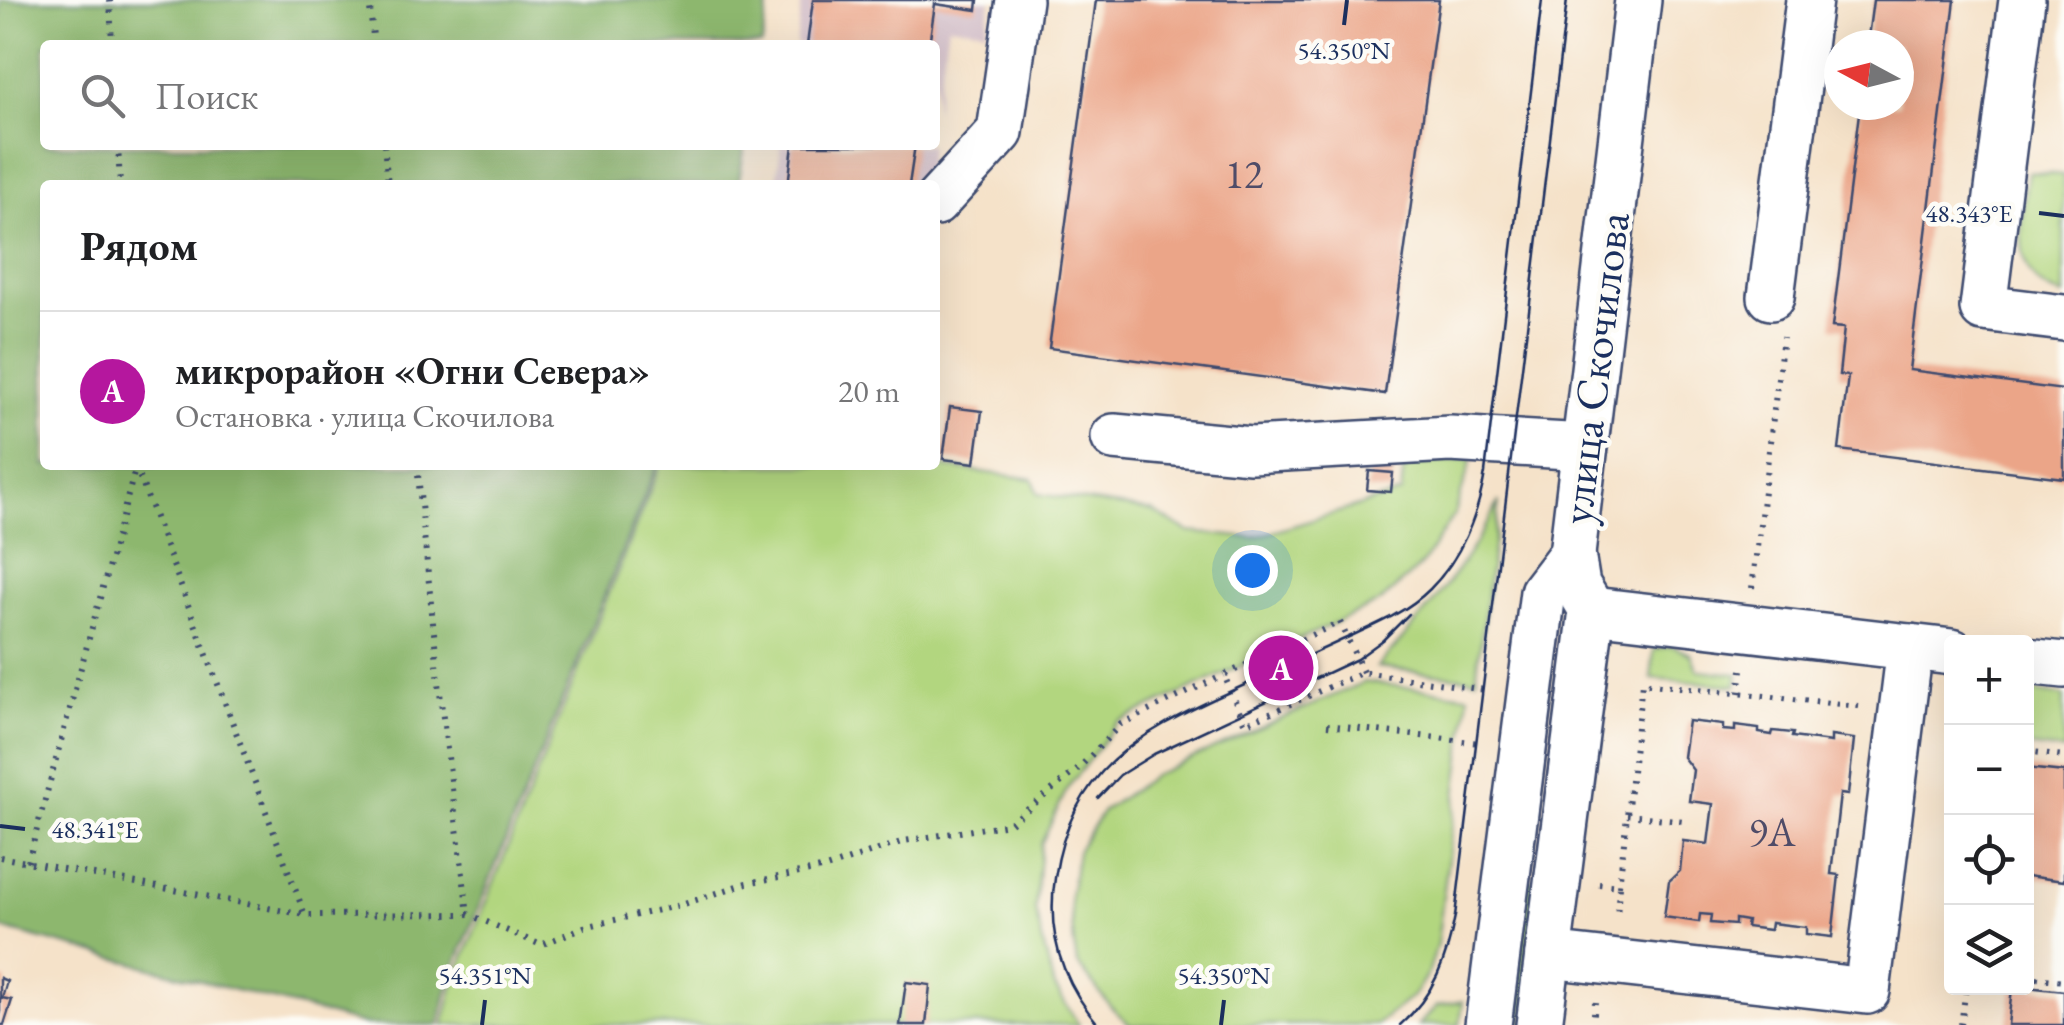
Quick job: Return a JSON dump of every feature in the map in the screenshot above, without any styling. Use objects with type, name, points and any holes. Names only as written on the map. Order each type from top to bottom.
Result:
[{"type":"street","points":[[940,198],[1000,132],[1019,0]]},
{"type":"street","name":"улица Скочилова","points":[[1488,1025],[1543,592],[1572,554],[1638,0]]},
{"type":"street","points":[[1778,316],[1809,0]]},
{"type":"street","points":[[2022,0],[1983,308],[2064,318]]},
{"type":"street","points":[[1114,437],[1251,450],[1450,439],[1584,447]]},
{"type":"street","points":[[1540,1025],[1592,610],[1577,585],[1572,554]]},
{"type":"street","points":[[1548,955],[1866,990],[1931,650],[1592,610]]},
{"type":"street","points":[[2034,662],[2064,666]]},
{"type":"path","points":[[110,0],[112,40]]},
{"type":"path","points":[[369,0],[373,40]]},
{"type":"path","points":[[118,150],[120,180]]},
{"type":"path","points":[[384,150],[388,180]]},
{"type":"path","points":[[1739,693],[1778,316]]},
{"type":"path","points":[[28,862],[135,470]]},
{"type":"path","points":[[138,470],[305,916]]},
{"type":"path","points":[[417,470],[440,702],[468,914]]},
{"type":"path","points":[[0,857],[305,916],[468,914],[541,945],[584,927],[681,904],[747,883],[826,868],[904,842],[1009,824],[1076,770],[1121,724],[1340,622],[1363,672]]},
{"type":"path","points":[[1224,675],[1246,724],[1363,672],[1498,692]]},
{"type":"path","points":[[1619,886],[1642,682],[1872,707]]},
{"type":"path","points":[[1327,725],[1491,744]]},
{"type":"path","points":[[2034,753],[2064,756]]},
{"type":"path","points":[[1627,814],[1685,821]]},
{"type":"path","points":[[2034,977],[2064,981]]},
{"type":"path","points":[[1961,1025],[1965,995]]},
{"type":"shaded area","points":[[802,0],[991,0],[986,30],[948,25],[940,79],[940,40],[797,40]]},
{"type":"shaded area","points":[[780,150],[929,150],[926,180],[777,180]]},
{"type":"green space","points":[[0,0],[769,0],[763,40],[40,40],[40,150],[744,150],[739,180],[40,180],[40,470],[655,470],[451,976],[439,1025],[367,1025],[0,928]]},
{"type":"green space","points":[[2028,172],[2064,175],[2064,296],[2045,288],[2025,262],[2022,227]]},
{"type":"green space","points":[[1472,458],[1455,513],[1423,563],[1381,602],[1118,722],[1068,787],[1041,844],[1035,910],[1053,984],[1079,1025],[443,1025],[456,977],[658,470],[940,470],[940,466],[1033,479],[1038,494],[1152,511],[1189,532],[1253,538],[1401,493],[1404,466]]},
{"type":"green space","points":[[1499,501],[1476,679],[1377,667],[1444,588]]},
{"type":"green space","points":[[1672,646],[1691,654],[1698,670],[1738,674],[1736,686],[1651,678],[1654,650]]},
{"type":"green space","points":[[1364,682],[1469,695],[1437,944],[1429,971],[1414,995],[1376,1025],[1130,1025],[1077,963],[1074,945],[1070,896],[1077,851],[1103,811],[1154,775]]},
{"type":"green space","points":[[2034,692],[2064,696],[2064,751],[2034,747]]},
{"type":"green space","points":[[1528,880],[1541,882],[1522,1025],[1509,1025]]},
{"type":"green space","points":[[1463,1001],[1460,1025],[1418,1025],[1437,1006]]},
{"type":"building","points":[[813,0],[978,0],[977,10],[935,4],[930,40],[808,40]]},
{"type":"building","points":[[1096,0],[1439,0],[1385,394],[1049,348]]},
{"type":"building","points":[[1873,0],[1955,0],[1909,370],[2064,390],[2064,478],[1839,450],[1848,376],[1839,375],[1844,328],[1832,327],[1858,120],[1914,120],[1914,30],[1869,30]]},
{"type":"building","points":[[792,150],[914,150],[910,180],[789,180]]},
{"type":"building","points":[[950,407],[982,411],[975,463],[943,459]]},
{"type":"building","points":[[1369,471],[1393,473],[1391,492],[1367,490]]},
{"type":"building","points":[[1688,721],[1723,725],[1723,730],[1735,731],[1735,726],[1831,742],[1831,736],[1854,739],[1848,795],[1840,794],[1831,874],[1839,875],[1832,937],[1806,934],[1806,927],[1771,923],[1770,930],[1746,927],[1747,921],[1735,919],[1735,925],[1710,923],[1711,915],[1700,914],[1699,922],[1664,917],[1669,881],[1680,871],[1683,841],[1708,844],[1713,804],[1689,801],[1693,770],[1683,757]]},
{"type":"building","points":[[2034,769],[2064,772],[2064,881],[2034,877]]},
{"type":"building","points":[[0,978],[7,981],[2,998],[12,1000],[4,1025],[0,1025]]},
{"type":"building","points":[[906,982],[930,985],[926,1025],[900,1025]]},
{"type":"building","points":[[2034,988],[2064,991],[2064,1025],[2008,1025],[2011,995],[2034,995]]},
{"type":"tram line","points":[[1099,1025],[1066,974],[1053,919],[1055,878],[1063,841],[1076,809],[1093,783],[1113,760],[1164,724],[1410,606],[1441,577],[1466,535],[1485,473],[1542,0]]},
{"type":"tram line","points":[[1400,1025],[1430,989],[1448,947],[1455,916],[1567,0]]},
{"type":"tram line","points":[[1098,798],[1120,775],[1154,754],[1357,659],[1409,614]]},
{"type":"place","name":"микрорайон «Огни Севера»","points":[[1281,668]]}]
